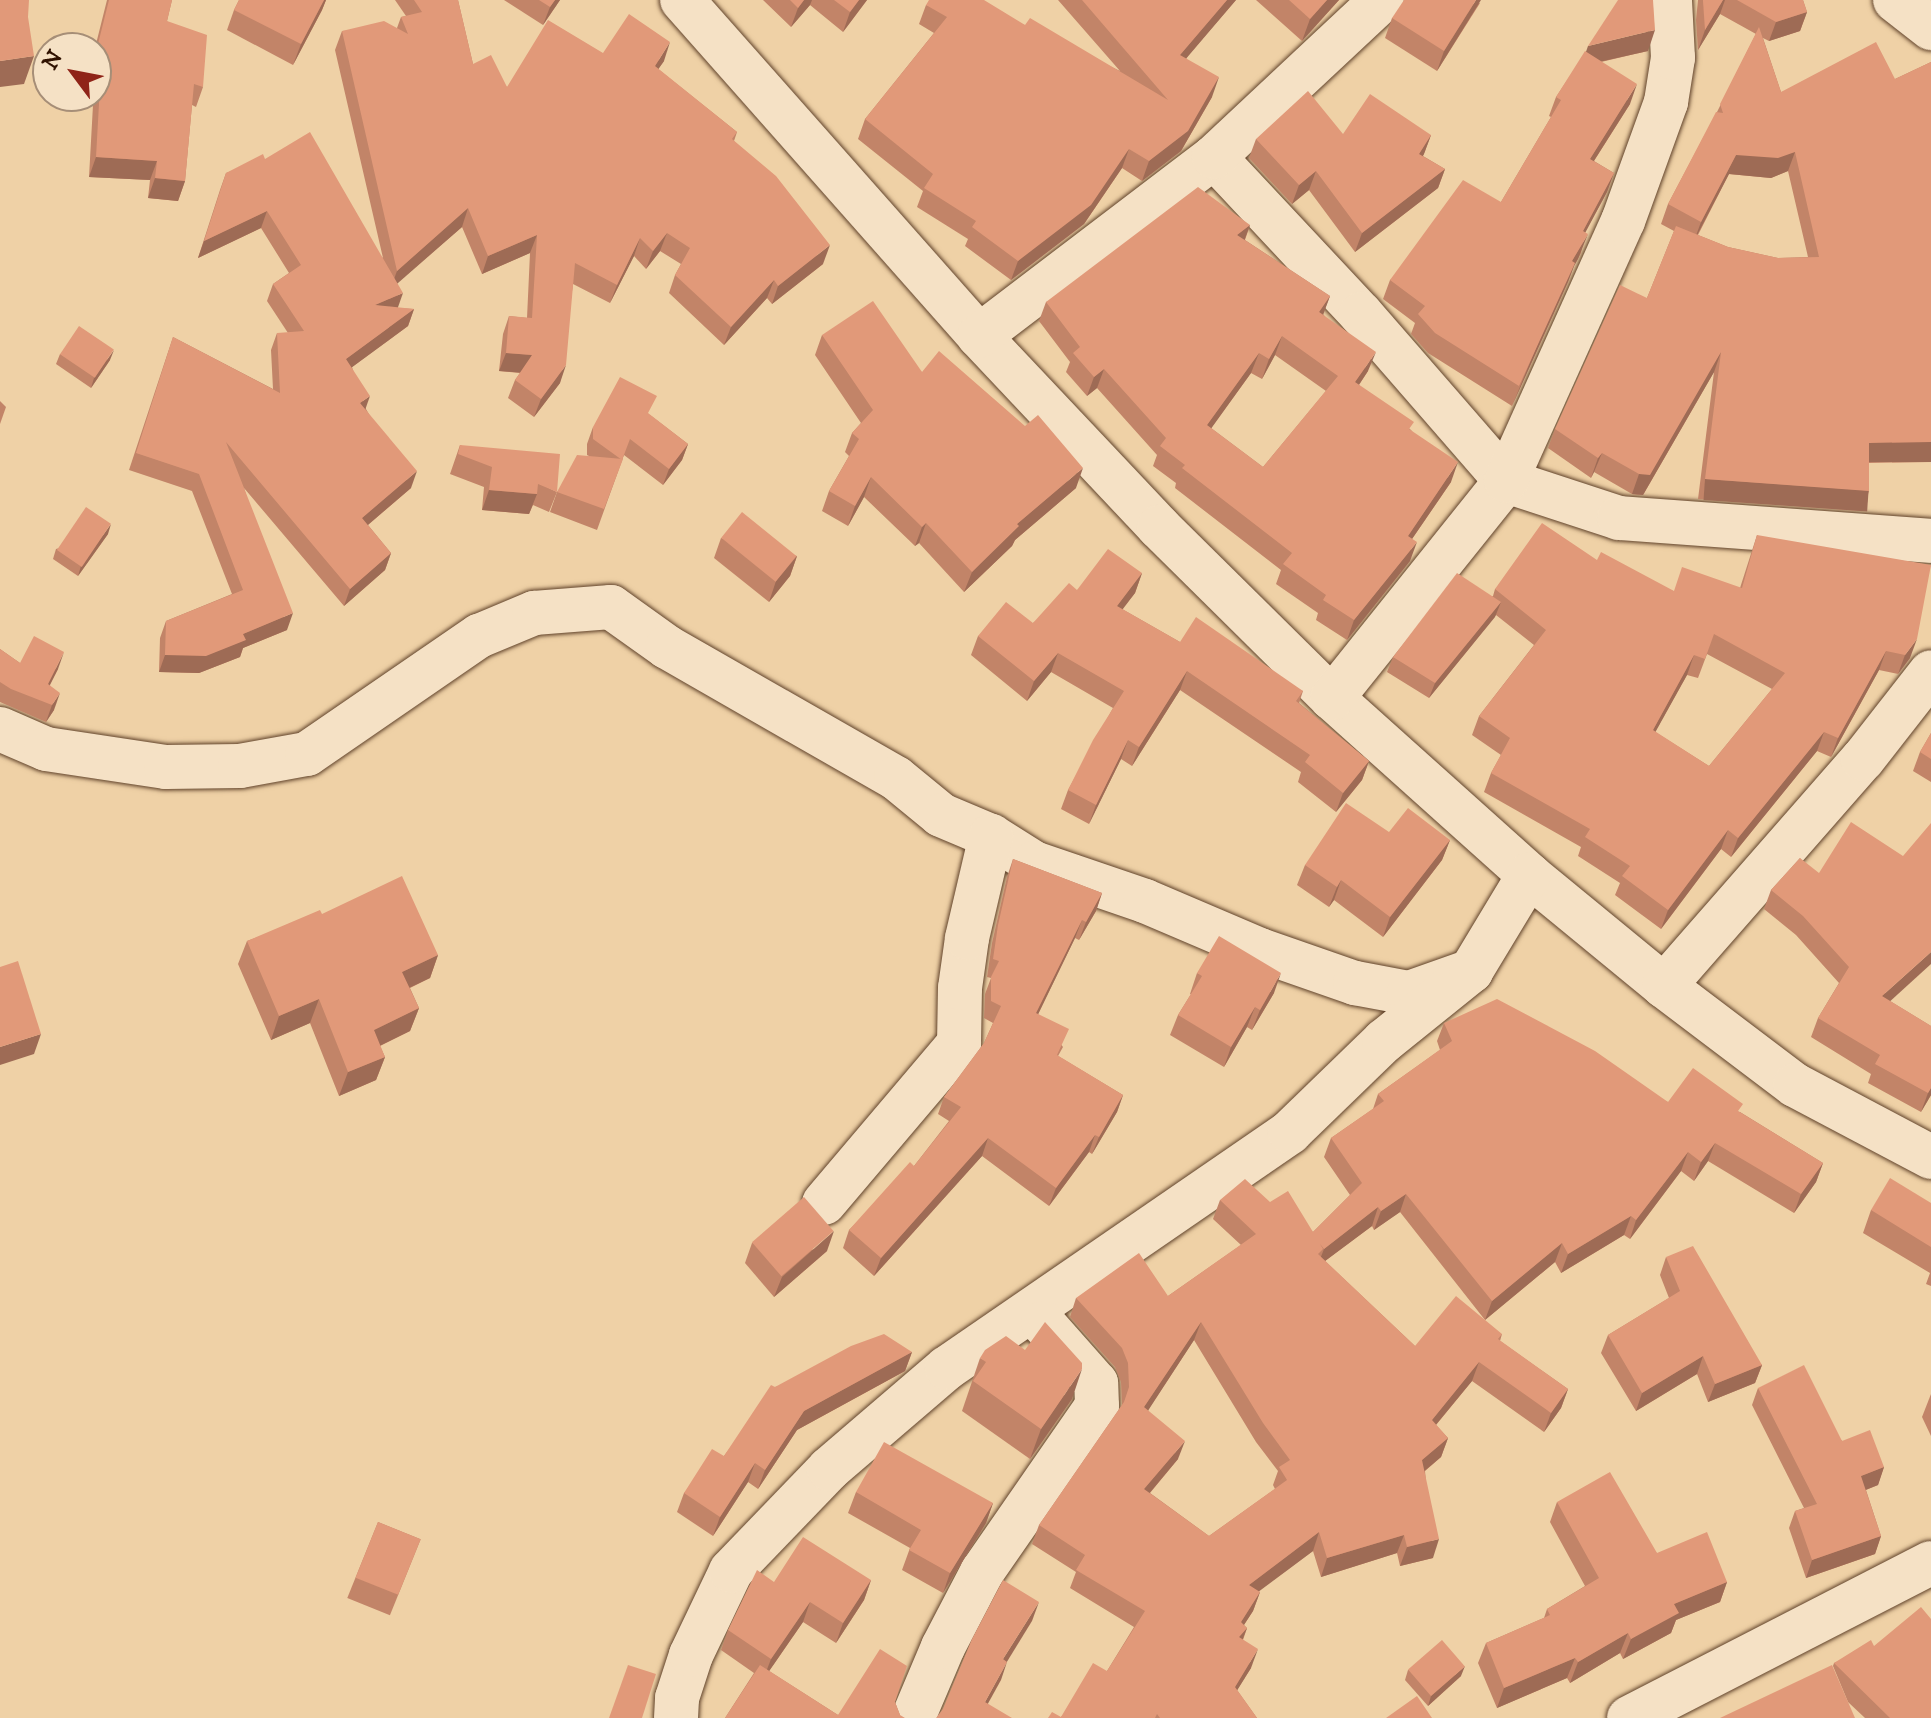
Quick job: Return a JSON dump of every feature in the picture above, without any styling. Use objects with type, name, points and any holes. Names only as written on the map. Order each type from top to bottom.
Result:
[{"type":"street","points":[[682,0],[979,336],[1159,527],[1332,698],[1529,875],[1664,986],[1795,1085],[1931,1157]]},
{"type":"street","points":[[979,336],[1214,157],[1382,0]]},
{"type":"street","points":[[1332,698],[1506,481],[1623,221],[1666,102],[1673,58],[1670,0]]},
{"type":"street","points":[[1895,0],[1931,28]]},
{"type":"street","points":[[1214,157],[1361,314],[1506,481],[1619,518],[1931,541]]},
{"type":"street","points":[[0,729],[46,749],[166,767],[240,766],[307,754],[479,636],[534,613],[611,607],[667,647],[896,778],[941,815],[991,836],[1034,863],[1145,901],[1260,950],[1355,983],[1409,993],[1471,971]]},
{"type":"street","points":[[1664,986],[1863,759],[1931,672]]},
{"type":"street","points":[[824,1203],[959,1044],[960,988],[967,938],[991,836]]},
{"type":"street","points":[[676,1718],[677,1698],[691,1655],[731,1571],[829,1469],[947,1368],[1290,1132],[1384,1041],[1471,971],[1529,875]]},
{"type":"street","points":[[913,1718],[943,1647],[982,1572],[1097,1406],[1096,1383],[1030,1310]]},
{"type":"street","points":[[1629,1718],[1931,1563]]},
{"type":"building","points":[[0,0],[29,0],[32,56],[0,61]]},
{"type":"building","points":[[109,0],[172,0],[167,21],[207,35],[203,87],[194,84],[185,181],[155,178],[157,161],[96,157],[99,112],[112,112],[112,32],[101,32]]},
{"type":"building","points":[[239,0],[324,0],[301,44],[234,10]]},
{"type":"building","points":[[414,0],[458,0],[473,64],[491,55],[507,87],[548,20],[603,53],[629,14],[670,42],[655,66],[737,132],[732,139],[776,176],[830,245],[778,286],[774,280],[731,327],[675,275],[690,248],[667,233],[653,251],[640,238],[617,285],[575,263],[566,365],[541,399],[515,380],[532,355],[506,353],[509,316],[532,318],[537,235],[488,256],[468,208],[397,271],[342,31],[384,21],[408,34],[401,17],[422,12]]},
{"type":"building","points":[[539,0],[555,0],[550,7]]},
{"type":"building","points":[[790,0],[804,0],[798,8]]},
{"type":"building","points":[[834,0],[859,0],[850,12]]},
{"type":"building","points":[[929,0],[984,0],[1025,25],[1030,18],[1168,100],[1082,0],[1227,0],[1180,55],[1219,77],[1188,131],[1149,161],[1129,149],[1091,205],[1018,261],[972,227],[976,221],[924,188],[933,174],[865,119],[947,17],[926,5]]},
{"type":"building","points":[[1289,0],[1327,0],[1310,19]]},
{"type":"building","points":[[1404,0],[1476,0],[1444,51],[1392,18]]},
{"type":"building","points":[[1618,0],[1653,0],[1655,30],[1588,46]]},
{"type":"building","points":[[1723,0],[1705,30],[1703,1]]},
{"type":"building","points":[[1737,0],[1803,0],[1807,12],[1776,22]]},
{"type":"building","points":[[1759,27],[1781,92],[1876,42],[1895,79],[1931,62],[1931,442],[1869,443],[1869,491],[1705,479],[1721,352],[1650,475],[1639,474],[1602,453],[1598,458],[1555,429],[1620,285],[1647,298],[1676,226],[1728,247],[1778,258],[1819,257],[1795,152],[1778,158],[1736,155],[1701,222],[1668,204],[1716,112],[1723,113],[1720,104]]},
{"type":"building","points":[[1585,51],[1637,84],[1590,159],[1614,173],[1583,231],[1588,234],[1572,261],[1575,263],[1519,386],[1435,333],[1418,314],[1425,306],[1390,280],[1463,180],[1501,202],[1561,100],[1556,97]]},
{"type":"building","points":[[1308,91],[1343,134],[1370,94],[1431,135],[1419,154],[1445,169],[1362,233],[1316,171],[1299,185],[1256,139]]},
{"type":"building","points":[[310,132],[403,293],[375,305],[414,309],[346,359],[370,396],[360,403],[417,471],[362,518],[391,553],[350,589],[226,442],[293,613],[243,634],[246,640],[206,656],[165,655],[166,621],[243,590],[199,474],[136,453],[173,337],[280,393],[277,333],[304,331],[273,284],[301,265],[267,211],[204,241],[226,173],[263,154],[265,159]]},
{"type":"building","points":[[1198,187],[1250,225],[1237,235],[1330,296],[1319,312],[1376,352],[1355,382],[1414,422],[1409,429],[1458,462],[1408,536],[1417,542],[1354,620],[1323,600],[1326,595],[1283,564],[1292,553],[1182,468],[1185,465],[1160,446],[1166,438],[1104,369],[1094,377],[1073,353],[1080,347],[1046,302]],"holes":[[[1282,336],[1338,376],[1263,467],[1207,425],[1259,353],[1269,359]]]},
{"type":"building","points":[[873,301],[922,372],[939,351],[1025,426],[1038,415],[1083,468],[1017,524],[1019,526],[972,572],[926,523],[922,527],[871,477],[855,506],[829,491],[859,439],[852,433],[873,410],[822,335]]},
{"type":"building","points":[[79,326],[114,349],[95,378],[60,354]]},
{"type":"building","points":[[620,377],[657,396],[648,413],[688,444],[669,469],[630,439],[622,460],[593,439],[593,427]]},
{"type":"building","points":[[460,445],[560,454],[557,492],[538,484],[537,494],[489,490],[492,467],[458,454]]},
{"type":"building","points":[[577,455],[623,459],[604,509],[557,492]]},
{"type":"building","points":[[86,507],[111,524],[82,567],[57,550]]},
{"type":"building","points":[[742,512],[796,556],[776,582],[721,538]]},
{"type":"building","points":[[1542,523],[1597,560],[1601,552],[1674,591],[1682,567],[1742,588],[1757,535],[1931,565],[1917,639],[1905,655],[1886,651],[1838,738],[1824,732],[1738,838],[1728,830],[1668,910],[1622,876],[1630,866],[1585,837],[1590,829],[1491,773],[1510,738],[1479,716],[1546,630],[1495,589]],"holes":[[[1714,634],[1785,673],[1709,766],[1653,730],[1694,655],[1705,659]]]},
{"type":"building","points":[[1108,549],[1142,573],[1117,606],[1180,642],[1196,617],[1303,691],[1296,701],[1369,761],[1343,793],[1305,762],[1310,755],[1187,671],[1139,747],[1128,740],[1096,805],[1068,790],[1093,740],[1124,691],[1058,653],[1034,681],[978,636],[1006,602],[1033,623],[1069,583],[1077,590]]},
{"type":"building","points":[[1457,573],[1501,602],[1435,683],[1393,657]]},
{"type":"building","points":[[34,636],[64,652],[48,684],[60,693],[52,705],[0,682],[0,649],[20,663]]},
{"type":"building","points":[[1931,733],[1931,759],[1920,752]]},
{"type":"building","points":[[1346,803],[1389,832],[1408,808],[1450,840],[1390,917],[1341,880],[1337,887],[1305,865]]},
{"type":"building","points":[[1851,822],[1903,856],[1931,823],[1931,952],[1882,996],[1931,1026],[1931,1088],[1928,1093],[1875,1064],[1880,1055],[1818,1018],[1849,967],[1803,916],[1771,890],[1800,858],[1819,873]]},
{"type":"building","points":[[1013,859],[1102,893],[1086,922],[1082,920],[1036,1013],[1069,1029],[1057,1055],[1123,1095],[1099,1137],[1095,1135],[1056,1188],[988,1138],[881,1258],[849,1230],[910,1162],[914,1166],[961,1107],[944,1097],[984,1043],[1001,1006],[991,1001],[991,977],[999,961],[993,959]]},
{"type":"building","points":[[402,876],[438,955],[402,972],[419,1008],[374,1030],[385,1057],[348,1072],[319,999],[279,1016],[247,941],[320,910],[322,914]]},
{"type":"building","points":[[1219,936],[1281,973],[1260,1010],[1255,1007],[1231,1047],[1178,1015],[1202,976],[1197,973]]},
{"type":"building","points":[[18,961],[41,1034],[0,1047],[0,967]]},
{"type":"building","points":[[1497,999],[1595,1051],[1668,1102],[1693,1068],[1743,1104],[1738,1111],[1823,1163],[1801,1194],[1715,1143],[1701,1162],[1688,1152],[1636,1220],[1631,1216],[1568,1254],[1562,1243],[1492,1301],[1406,1194],[1381,1211],[1378,1207],[1324,1249],[1320,1244],[1323,1249],[1318,1254],[1415,1346],[1456,1296],[1502,1334],[1498,1339],[1568,1389],[1551,1413],[1479,1362],[1432,1420],[1448,1438],[1422,1460],[1439,1539],[1407,1547],[1404,1535],[1327,1558],[1319,1532],[1249,1585],[1260,1592],[1241,1622],[1247,1628],[1239,1637],[1258,1649],[1235,1687],[1257,1718],[1160,1718],[1157,1714],[1155,1718],[1048,1718],[1052,1712],[1061,1717],[1093,1663],[1107,1671],[1145,1611],[1076,1570],[1085,1555],[1039,1525],[1124,1402],[1129,1387],[1128,1363],[1122,1348],[1076,1298],[1139,1253],[1168,1296],[1256,1234],[1220,1200],[1245,1179],[1270,1202],[1288,1191],[1313,1232],[1362,1183],[1331,1138],[1384,1101],[1378,1094],[1452,1041],[1444,1023]],"holes":[[[1201,1322],[1263,1423],[1290,1460],[1279,1467],[1287,1480],[1209,1536],[1144,1489],[1185,1441],[1144,1407]]]},
{"type":"building","points":[[1890,1178],[1931,1203],[1931,1247],[1871,1210]]},
{"type":"building","points":[[804,1197],[834,1231],[781,1276],[752,1242]]},
{"type":"building","points":[[1693,1246],[1762,1365],[1715,1384],[1703,1356],[1642,1393],[1608,1335],[1680,1291],[1666,1257]]},
{"type":"building","points":[[1045,1322],[1082,1363],[1082,1369],[1041,1429],[973,1381],[986,1362],[980,1358],[985,1350],[1006,1336],[1025,1350]]},
{"type":"building","points":[[884,1334],[912,1352],[804,1411],[765,1470],[755,1463],[720,1517],[684,1493],[712,1449],[724,1456],[771,1385],[775,1387],[851,1346]]},
{"type":"building","points":[[1804,1365],[1842,1441],[1870,1430],[1884,1467],[1861,1476],[1881,1536],[1812,1560],[1795,1511],[1817,1504],[1758,1388]]},
{"type":"building","points":[[884,1442],[993,1503],[950,1573],[909,1550],[921,1530],[856,1492]]},
{"type":"building","points":[[1610,1472],[1657,1553],[1707,1532],[1727,1582],[1674,1604],[1679,1613],[1631,1639],[1628,1633],[1578,1662],[1575,1658],[1504,1688],[1486,1643],[1550,1615],[1547,1609],[1599,1578],[1557,1502]]},
{"type":"building","points":[[378,1522],[421,1539],[398,1595],[356,1578]]},
{"type":"building","points":[[803,1537],[871,1580],[843,1623],[810,1602],[771,1659],[728,1630],[757,1570],[774,1582]]},
{"type":"building","points":[[1003,1580],[1039,1602],[1003,1659],[1007,1662],[985,1702],[1012,1718],[936,1718],[943,1709],[972,1639]]},
{"type":"building","points":[[1921,1607],[1931,1619],[1931,1718],[1890,1718],[1834,1663],[1871,1640],[1874,1646]]},
{"type":"building","points":[[1442,1640],[1465,1666],[1431,1696],[1408,1670]]},
{"type":"building","points":[[880,1649],[907,1666],[895,1702],[900,1715],[905,1718],[725,1718],[760,1665],[838,1715]]},
{"type":"building","points":[[628,1665],[656,1674],[642,1718],[609,1718]]},
{"type":"building","points":[[1832,1665],[1855,1718],[1720,1718]]},
{"type":"building","points":[[1417,1696],[1432,1718],[1386,1718]]}]
